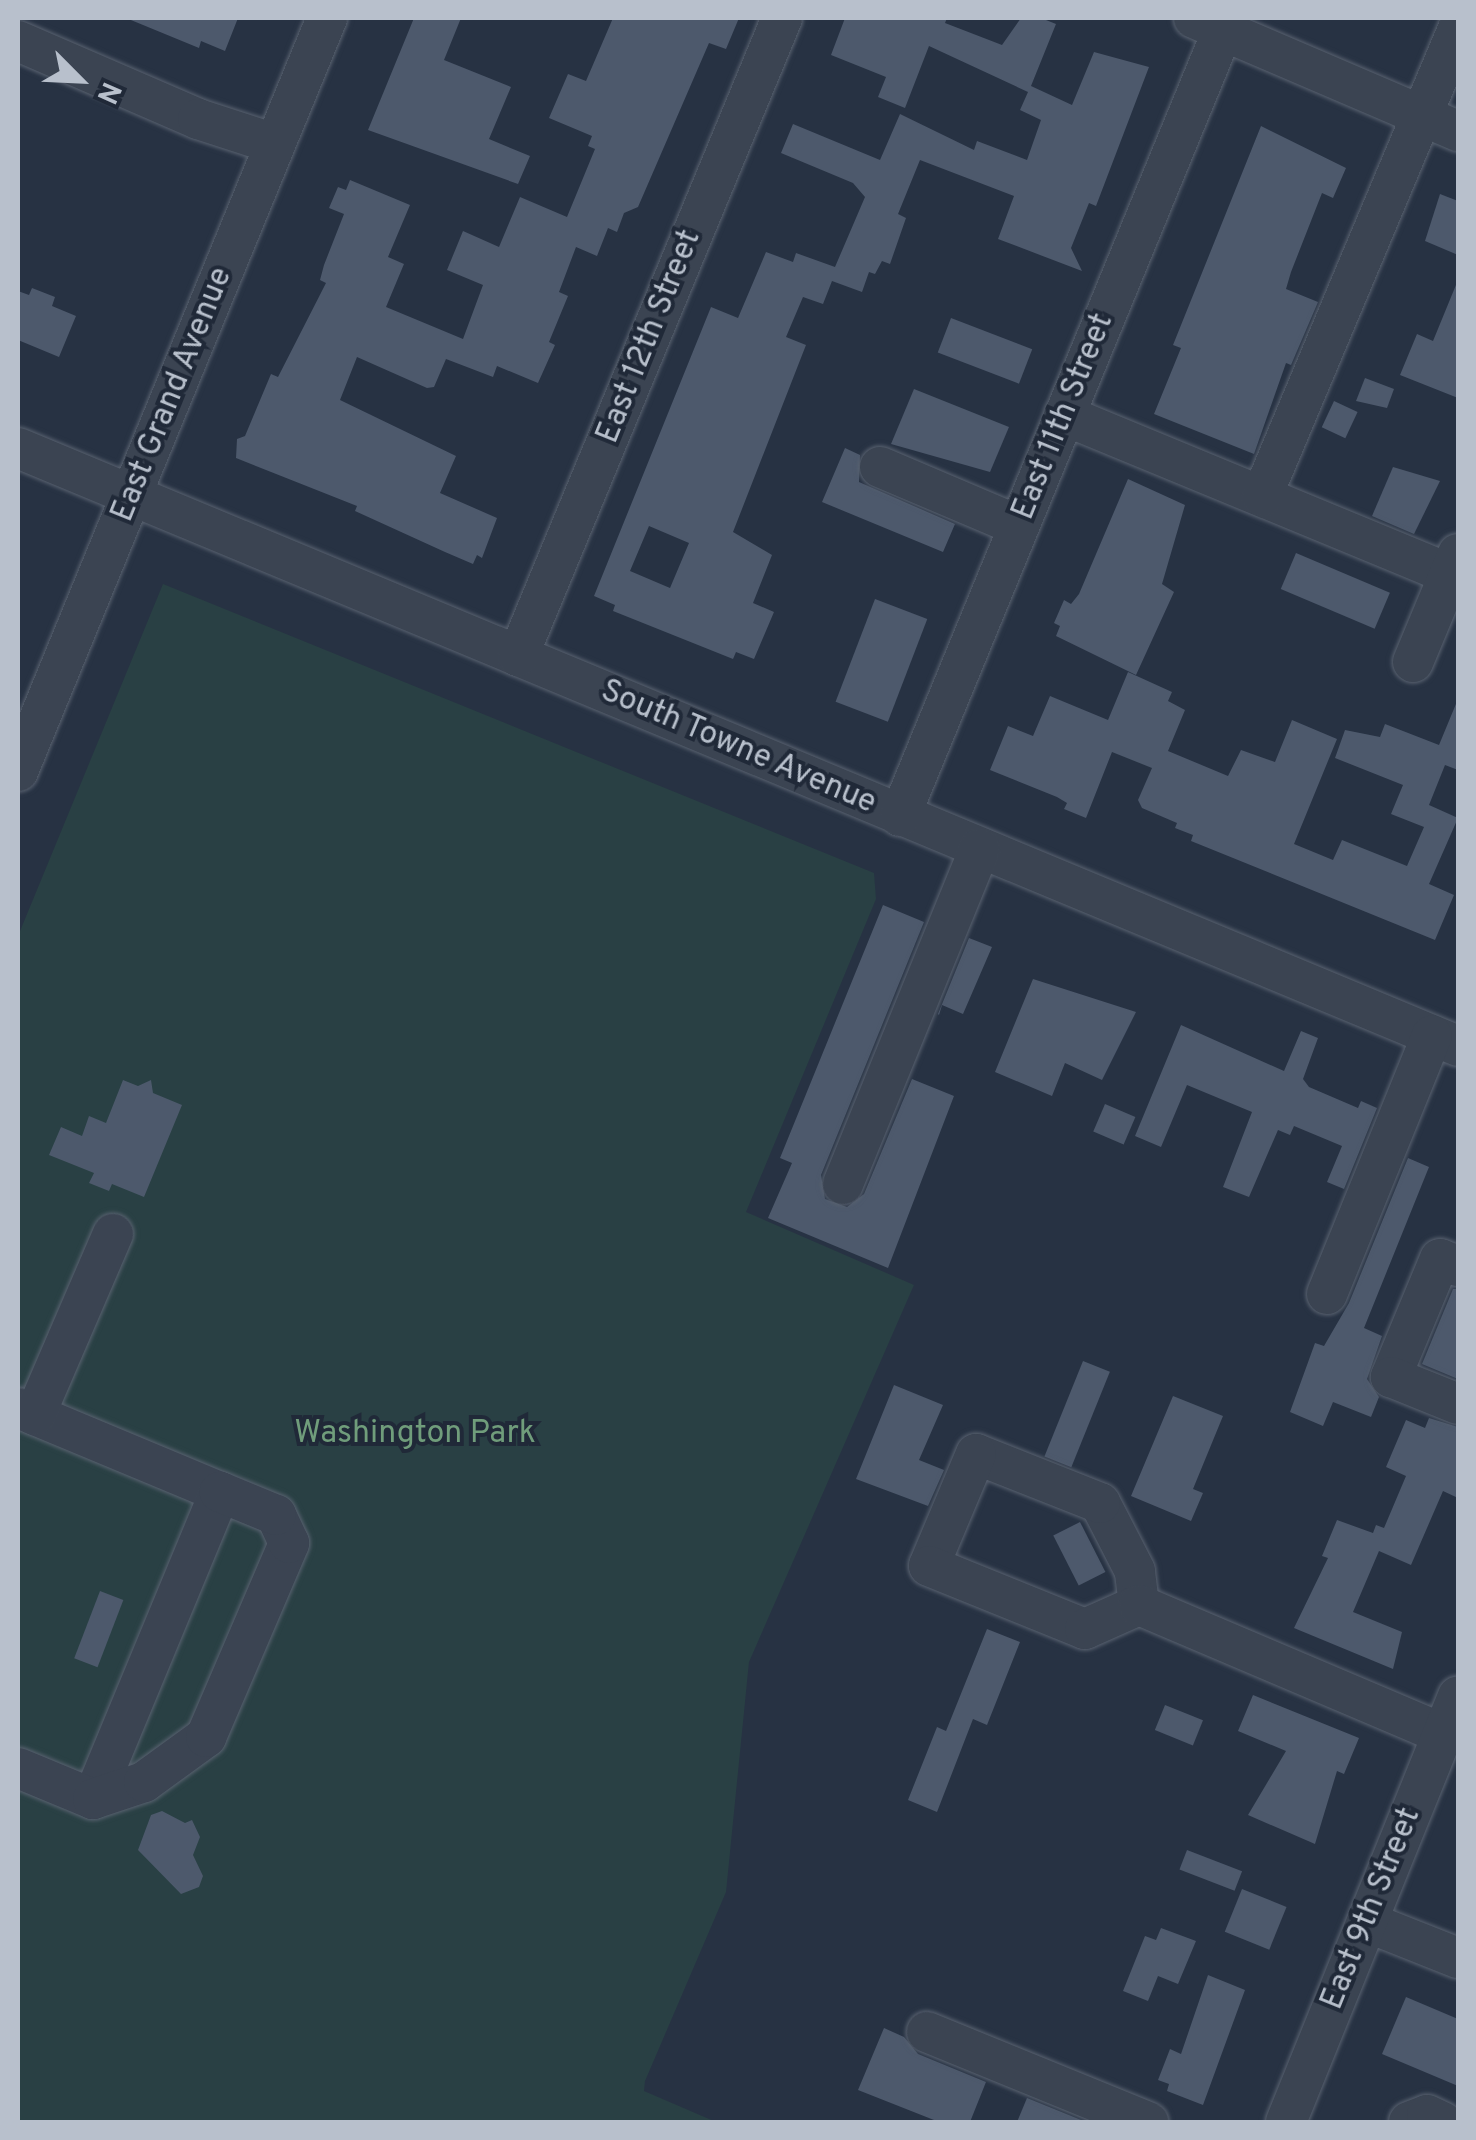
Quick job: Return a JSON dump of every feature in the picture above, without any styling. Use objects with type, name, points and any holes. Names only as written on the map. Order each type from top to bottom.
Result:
[{"type":"street","name":"East Grand Avenue","points":[[18,771],[326,18]]},
{"type":"street","name":"East 12th Street","points":[[518,656],[782,18]]},
{"type":"street","points":[[1215,21],[1440,123]]},
{"type":"street","name":"East 11th Street","points":[[900,816],[1064,415],[1215,21]]},
{"type":"street","points":[[1262,496],[1440,123],[1458,30]]},
{"type":"street","points":[[18,41],[198,120],[275,144]]},
{"type":"street","points":[[1064,415],[1262,496],[1454,564],[1413,662]]},
{"type":"street","name":"South Towne Avenue","points":[[18,448],[1445,1041]]},
{"type":"street","points":[[880,467],[1019,526]]},
{"type":"street","points":[[843,1184],[980,849]]},
{"type":"street","points":[[1328,1294],[1445,1041]]},
{"type":"street","points":[[18,1768],[94,1799],[144,1782],[206,1737],[289,1542],[276,1515],[26,1411],[113,1234]]},
{"type":"street","points":[[1458,1266],[1440,1259],[1390,1377],[1458,1404]]},
{"type":"street","points":[[1138,1604],[1135,1571],[1100,1503],[976,1454],[929,1566],[1086,1629],[1138,1604],[1443,1734]]},
{"type":"street","points":[[94,1799],[220,1492]]},
{"type":"street","name":"East 9th Street","points":[[1286,2122],[1458,1696]]},
{"type":"street","points":[[1367,1922],[1458,1958]]},
{"type":"street","points":[[927,2032],[1148,2122]]},
{"type":"street","points":[[1409,2122],[1426,2116],[1442,2122]]},
{"type":"green space","name":"Washington Park","points":[[163,584],[874,873],[876,899],[746,1212],[914,1285],[749,1662],[726,1892],[645,2081],[644,2091],[716,2122],[18,2122],[18,936]]},
{"type":"building","points":[[126,18],[238,18],[225,51],[201,41],[199,48]]},
{"type":"building","points":[[414,18],[461,18],[444,60],[511,87],[489,139],[530,156],[518,184],[368,130]]},
{"type":"building","points":[[613,18],[739,18],[726,49],[709,43],[638,207],[624,213],[617,232],[608,228],[597,256],[576,247],[559,292],[568,296],[549,342],[555,345],[538,383],[497,366],[493,377],[446,359],[434,387],[427,388],[357,357],[340,400],[456,456],[440,493],[497,518],[482,558],[477,555],[473,564],[355,511],[357,506],[236,458],[237,439],[245,436],[271,374],[278,377],[326,283],[320,280],[344,214],[329,208],[338,187],[346,190],[350,180],[410,205],[388,257],[404,264],[386,307],[463,339],[483,285],[447,270],[463,231],[499,247],[520,197],[567,217],[595,149],[588,146],[592,136],[549,118],[568,74],[586,81]]},
{"type":"building","points":[[845,18],[947,18],[945,23],[1002,45],[1021,18],[1041,18],[1056,24],[1031,86],[1072,105],[1094,52],[1149,67],[1096,206],[1089,203],[1071,248],[1082,271],[998,239],[1014,196],[920,160],[898,214],[906,218],[890,264],[882,261],[875,274],[869,272],[862,292],[832,281],[823,304],[803,297],[786,337],[806,345],[733,532],[772,555],[753,603],[774,612],[754,659],[736,652],[733,659],[613,611],[615,605],[594,596],[711,307],[738,318],[766,252],[793,262],[796,253],[835,267],[865,197],[853,183],[781,153],[793,124],[880,160],[900,114],[974,150],[977,141],[1027,160],[1041,120],[1020,110],[1028,92],[929,46],[905,108],[878,97],[886,77],[831,55]],"holes":[[[649,526],[689,543],[670,588],[630,571]]]},
{"type":"building","points":[[1261,126],[1346,168],[1333,198],[1322,193],[1291,272],[1286,289],[1318,302],[1291,365],[1286,363],[1254,454],[1154,414],[1181,348],[1173,345]]},
{"type":"building","points":[[1440,194],[1458,201],[1458,255],[1425,241]]},
{"type":"building","points":[[1458,280],[1458,398],[1400,375],[1417,334],[1433,341]]},
{"type":"building","points":[[32,288],[55,297],[52,306],[76,316],[59,357],[18,340],[18,291],[29,295]]},
{"type":"building","points":[[951,318],[1032,349],[1019,384],[938,353]]},
{"type":"building","points":[[1365,378],[1394,389],[1387,408],[1356,401]]},
{"type":"building","points":[[914,389],[1009,427],[990,472],[891,444]]},
{"type":"building","points":[[1334,401],[1358,412],[1345,438],[1322,427]]},
{"type":"building","points":[[845,448],[860,455],[859,482],[955,524],[943,552],[822,502]]},
{"type":"building","points":[[1393,467],[1440,481],[1414,534],[1372,516]]},
{"type":"building","points":[[1128,479],[1185,505],[1162,584],[1174,592],[1136,675],[1056,636],[1060,626],[1054,623],[1064,600],[1071,604],[1079,594]]},
{"type":"building","points":[[1296,553],[1390,593],[1375,629],[1281,589]]},
{"type":"building","points":[[875,599],[927,619],[888,722],[836,702]]},
{"type":"building","points":[[1128,672],[1172,692],[1168,701],[1185,710],[1168,751],[1228,776],[1241,750],[1275,762],[1292,720],[1337,739],[1294,844],[1333,860],[1342,840],[1407,866],[1424,827],[1391,814],[1403,785],[1335,758],[1345,730],[1380,737],[1385,724],[1439,745],[1458,699],[1458,770],[1445,765],[1429,805],[1458,818],[1429,884],[1454,895],[1435,940],[1191,841],[1193,835],[1175,828],[1177,823],[1142,808],[1138,800],[1152,768],[1112,752],[1086,818],[1064,809],[1067,803],[1057,797],[990,770],[1008,726],[1033,736],[1050,696],[1108,720]]},
{"type":"building","points":[[883,905],[924,922],[821,1175],[825,1199],[847,1207],[864,1194],[912,1079],[954,1096],[888,1268],[768,1218],[792,1163],[780,1158]]},
{"type":"building","points":[[969,938],[992,947],[963,1014],[942,1005],[939,1015],[938,1014]]},
{"type":"building","points":[[1033,979],[1136,1012],[1102,1080],[1065,1063],[1052,1096],[995,1072]]},
{"type":"building","points":[[1181,1025],[1284,1071],[1301,1031],[1318,1038],[1303,1079],[1309,1087],[1358,1108],[1361,1101],[1377,1108],[1344,1189],[1327,1182],[1342,1146],[1294,1126],[1290,1135],[1278,1130],[1249,1197],[1223,1187],[1252,1112],[1187,1085],[1161,1147],[1135,1136]]},
{"type":"building","points":[[123,1080],[138,1086],[151,1080],[153,1093],[182,1105],[144,1197],[112,1184],[109,1191],[89,1183],[94,1173],[49,1155],[61,1127],[82,1136],[89,1116],[106,1123]]},
{"type":"building","points":[[1105,1104],[1135,1117],[1124,1145],[1093,1132]]},
{"type":"building","points":[[1408,1158],[1429,1167],[1364,1328],[1382,1336],[1367,1379],[1379,1397],[1371,1417],[1333,1402],[1323,1426],[1290,1412],[1315,1343],[1324,1346],[1349,1303]]},
{"type":"building","points":[[1453,1289],[1458,1289],[1458,1379],[1422,1364]]},
{"type":"building","points":[[1083,1361],[1110,1372],[1071,1467],[1044,1456]]},
{"type":"building","points":[[894,1385],[943,1405],[919,1460],[944,1470],[928,1506],[856,1479]]},
{"type":"building","points":[[1173,1396],[1223,1416],[1193,1489],[1203,1493],[1191,1521],[1131,1496]]},
{"type":"building","points":[[1429,1418],[1458,1427],[1458,1498],[1443,1491],[1411,1565],[1379,1551],[1353,1612],[1402,1632],[1393,1669],[1294,1628],[1328,1558],[1322,1556],[1337,1520],[1373,1533],[1376,1525],[1384,1528],[1406,1476],[1386,1467],[1406,1420],[1425,1428]]},
{"type":"building","points":[[1080,1522],[1105,1572],[1079,1586],[1053,1536]]},
{"type":"building","points":[[100,1591],[123,1600],[98,1667],[74,1658]]},
{"type":"building","points":[[987,1629],[1020,1642],[987,1725],[973,1719],[937,1812],[908,1800],[937,1727],[946,1731]]},
{"type":"building","points":[[1253,1695],[1359,1738],[1344,1774],[1337,1771],[1315,1844],[1248,1815],[1286,1751],[1238,1731]]},
{"type":"building","points":[[1165,1705],[1203,1720],[1193,1745],[1155,1730]]},
{"type":"building","points":[[162,1811],[185,1823],[192,1820],[200,1837],[193,1855],[203,1876],[199,1887],[181,1894],[138,1850],[151,1815]]},
{"type":"building","points":[[1187,1850],[1242,1871],[1235,1891],[1179,1870]]},
{"type":"building","points":[[1242,1889],[1287,1907],[1269,1950],[1225,1932]]},
{"type":"building","points":[[1161,1928],[1196,1941],[1178,1984],[1158,1976],[1148,2001],[1123,1991],[1145,1936],[1156,1940]]},
{"type":"building","points":[[1208,1975],[1245,1990],[1203,2105],[1167,2091],[1169,2084],[1158,2080],[1170,2049],[1181,2054]]},
{"type":"building","points":[[1406,1997],[1458,2019],[1458,2086],[1382,2054]]},
{"type":"building","points":[[884,2028],[904,2037],[918,2054],[986,2082],[970,2122],[939,2122],[858,2090]]},
{"type":"building","points":[[1027,2098],[1086,2122],[1017,2122]]}]
